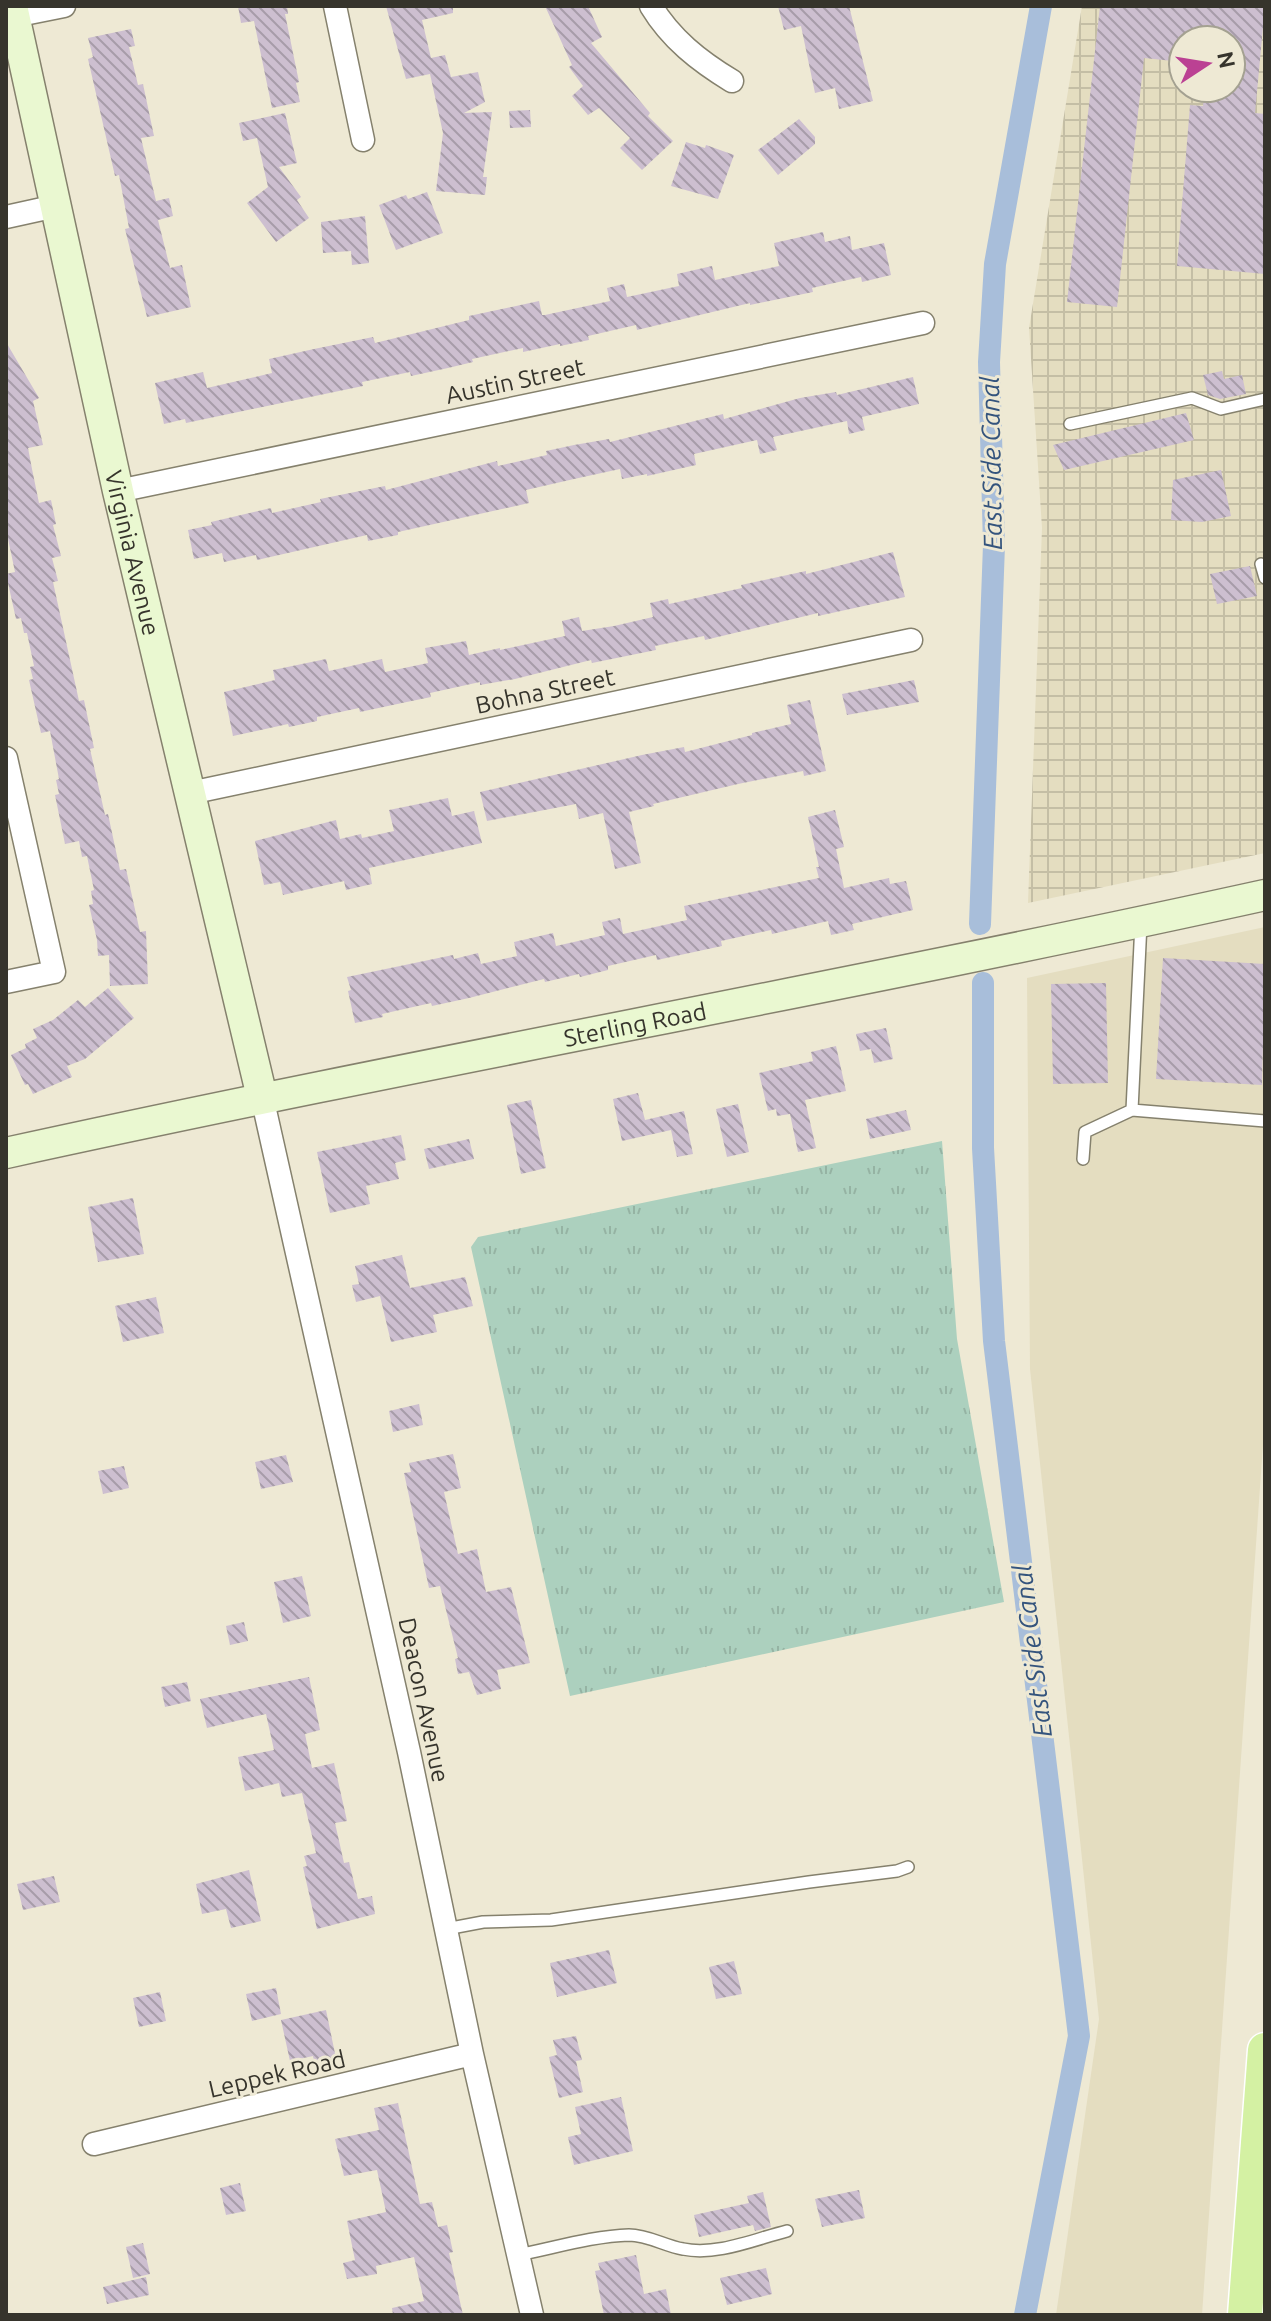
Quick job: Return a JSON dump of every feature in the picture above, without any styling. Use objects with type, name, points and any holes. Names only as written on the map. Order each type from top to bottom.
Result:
[{"type":"main road","points":[[1245,2315],[1265,2050]]},
{"type":"street","points":[[13,11],[64,6]]},
{"type":"street","points":[[335,6],[363,140]]},
{"type":"street","points":[[651,6],[679,43],[705,65],[732,81]]},
{"type":"street","name":"Virginia Avenue","points":[[13,11],[118,491],[262,1097]]},
{"type":"street","points":[[6,217],[56,206]]},
{"type":"street","name":"Austin Street","points":[[118,491],[923,323]]},
{"type":"street","name":"Bohna Street","points":[[190,793],[911,640]]},
{"type":"street","points":[[6,758],[54,972],[6,982]]},
{"type":"street","name":"Sterling Road","points":[[6,1153],[262,1097],[1265,895]]},
{"type":"street","name":"Deacon Avenue","points":[[262,1097],[532,2315]]},
{"type":"street","name":"Leppek Road","points":[[94,2144],[472,2054]]},
{"type":"lane","points":[[1070,424],[1192,398],[1221,409],[1265,399]]},
{"type":"lane","points":[[1261,564],[1265,578]]},
{"type":"lane","points":[[1132,1110],[1141,922]]},
{"type":"lane","points":[[1083,1159],[1085,1132],[1132,1110],[1265,1121]]},
{"type":"lane","points":[[446,1929],[483,1922],[551,1920],[908,1867]]},
{"type":"lane","points":[[518,2255],[617,2235],[634,2235],[684,2249],[722,2248],[787,2231]]},
{"type":"shaded area","points":[[1082,6],[1265,6],[1265,853],[1028,903],[1042,528],[1029,328]]},
{"type":"shaded area","points":[[1265,927],[1265,1416],[1202,2315],[1056,2315],[1099,2019],[1030,1369],[1027,978]]},
{"type":"green space","points":[[942,1141],[957,1339],[1004,1602],[570,1696],[471,1247],[478,1237]]},
{"type":"building","points":[[238,6],[287,6],[288,14],[285,14],[300,102],[272,108],[254,21],[241,23]]},
{"type":"building","points":[[386,6],[453,6],[453,13],[422,20],[431,58],[445,55],[451,77],[478,72],[485,102],[464,113],[492,112],[483,177],[487,177],[485,195],[436,191],[443,133],[430,74],[406,79]]},
{"type":"building","points":[[545,6],[588,6],[602,37],[591,43],[650,113],[648,116],[673,141],[642,170],[620,148],[630,138],[599,108],[588,115],[572,96],[583,86],[569,67],[572,65]]},
{"type":"building","points":[[778,6],[849,6],[873,101],[839,109],[835,88],[815,93],[801,26],[784,30]]},
{"type":"building","points":[[1100,6],[1265,6],[1255,113],[1265,114],[1265,274],[1177,266],[1190,105],[1247,104],[1247,24],[1167,24],[1167,60],[1144,58],[1117,307],[1067,302]]},
{"type":"building","points":[[131,29],[135,46],[129,47],[138,85],[143,84],[154,136],[141,138],[156,201],[169,198],[173,216],[158,220],[170,268],[182,265],[191,307],[147,317],[125,229],[129,228],[119,175],[115,176],[88,59],[93,57],[88,38]]},
{"type":"building","points":[[530,110],[531,127],[510,128],[509,111]]},
{"type":"building","points":[[285,113],[297,163],[279,167],[301,197],[297,200],[309,218],[276,242],[247,203],[268,187],[257,138],[243,141],[239,123]]},
{"type":"building","points":[[799,119],[815,137],[815,144],[778,175],[758,150]]},
{"type":"building","points":[[686,142],[734,155],[718,199],[671,186]]},
{"type":"building","points":[[427,192],[443,233],[396,250],[379,205],[406,195],[408,199]]},
{"type":"building","points":[[365,216],[369,263],[352,265],[351,251],[323,253],[321,222]]},
{"type":"building","points":[[823,232],[825,242],[850,236],[852,250],[884,243],[891,275],[862,282],[861,277],[812,288],[813,292],[750,303],[637,330],[636,325],[588,336],[589,340],[523,352],[523,348],[411,376],[410,372],[362,382],[363,386],[186,423],[185,419],[164,424],[155,383],[203,372],[207,388],[272,373],[269,359],[373,337],[375,343],[469,320],[469,316],[539,301],[542,315],[545,315],[610,301],[607,288],[624,284],[627,297],[679,286],[677,274],[712,266],[715,280],[779,266],[774,243]]},
{"type":"building","points":[[6,342],[39,398],[33,401],[43,445],[28,448],[39,503],[51,500],[56,524],[53,525],[61,556],[52,558],[58,581],[53,582],[79,701],[84,700],[94,748],[90,749],[105,815],[108,814],[120,870],[126,869],[140,932],[146,931],[148,984],[110,986],[109,955],[98,956],[89,905],[93,904],[91,891],[94,890],[87,856],[82,857],[79,841],[65,844],[55,795],[59,794],[56,780],[59,779],[50,731],[41,733],[29,680],[33,679],[30,667],[34,666],[27,633],[24,633],[21,618],[16,619],[6,574],[15,572],[6,529]]},
{"type":"building","points":[[1222,371],[1224,379],[1242,375],[1246,394],[1220,399],[1208,395],[1203,375]]},
{"type":"building","points":[[913,377],[919,404],[862,417],[865,430],[849,434],[847,421],[773,437],[777,450],[760,454],[757,440],[694,454],[696,465],[647,476],[622,479],[620,469],[574,479],[526,490],[529,503],[368,541],[367,535],[257,560],[256,555],[224,562],[222,553],[194,559],[188,530],[212,525],[211,522],[271,508],[272,513],[321,502],[320,499],[385,486],[386,490],[497,461],[498,466],[547,455],[546,451],[609,439],[610,442],[723,414],[724,419],[800,398],[836,392],[837,395]]},
{"type":"building","points":[[1186,413],[1194,440],[1064,470],[1053,445]]},
{"type":"building","points":[[1221,470],[1231,516],[1202,522],[1171,520],[1173,480]]},
{"type":"building","points":[[893,552],[905,597],[818,616],[818,613],[705,640],[704,636],[655,646],[656,650],[592,663],[591,660],[515,679],[480,685],[480,682],[430,693],[431,697],[360,712],[359,708],[317,717],[317,721],[233,736],[224,692],[275,680],[273,670],[326,659],[329,671],[382,659],[385,672],[428,663],[425,648],[466,641],[469,655],[500,650],[565,636],[562,621],[579,617],[582,631],[614,626],[653,617],[650,603],[668,599],[669,604]]},
{"type":"building","points":[[1250,566],[1257,596],[1217,604],[1210,574]]},
{"type":"building","points":[[914,680],[919,702],[847,715],[842,694]]},
{"type":"building","points":[[810,700],[826,771],[804,776],[803,771],[738,784],[629,812],[641,863],[615,869],[603,813],[579,819],[576,804],[487,821],[480,792],[642,755],[684,747],[685,752],[752,735],[791,724],[787,705]]},
{"type":"building","points":[[448,798],[452,816],[474,811],[482,843],[369,868],[372,884],[346,890],[344,881],[283,895],[280,882],[264,885],[255,841],[336,820],[340,839],[394,831],[389,810]]},
{"type":"building","points":[[835,810],[844,847],[836,849],[844,888],[889,878],[890,884],[906,881],[913,910],[852,924],[854,930],[831,935],[828,921],[772,934],[771,930],[721,941],[722,946],[657,960],[656,955],[608,966],[608,970],[580,977],[579,974],[545,982],[544,979],[432,1006],[431,1003],[382,1014],[383,1017],[355,1023],[347,977],[453,955],[454,959],[478,953],[481,964],[517,956],[514,942],[553,933],[556,946],[605,935],[602,922],[620,918],[623,934],[687,920],[684,906],[819,878],[808,817]]},
{"type":"building","points":[[1163,958],[1265,964],[1262,1085],[1156,1079]]},
{"type":"building","points":[[1106,983],[1108,1083],[1053,1084],[1051,984]]},
{"type":"building","points":[[108,988],[134,1018],[85,1059],[67,1066],[72,1077],[33,1094],[28,1084],[25,1085],[11,1055],[37,1038],[33,1029],[53,1020],[78,1000],[85,1007]]},
{"type":"building","points":[[886,1028],[893,1059],[874,1063],[871,1049],[860,1051],[856,1034]]},
{"type":"building","points":[[836,1046],[846,1091],[805,1100],[816,1148],[798,1152],[790,1114],[777,1116],[776,1109],[768,1111],[759,1073],[813,1061],[811,1052]]},
{"type":"building","points":[[638,1093],[645,1120],[684,1111],[693,1154],[677,1157],[671,1130],[622,1141],[613,1099]]},
{"type":"building","points":[[531,1100],[546,1168],[521,1174],[507,1105]]},
{"type":"building","points":[[738,1104],[749,1152],[727,1157],[716,1109]]},
{"type":"building","points":[[906,1110],[911,1130],[870,1139],[866,1119]]},
{"type":"building","points":[[401,1135],[406,1160],[395,1163],[399,1179],[366,1186],[370,1204],[330,1213],[317,1152]]},
{"type":"building","points":[[469,1139],[474,1159],[429,1169],[424,1149]]},
{"type":"building","points":[[133,1198],[144,1254],[98,1262],[88,1207]]},
{"type":"building","points":[[402,1255],[410,1288],[465,1277],[473,1306],[433,1315],[437,1332],[391,1342],[380,1296],[356,1302],[352,1285],[359,1284],[355,1266]]},
{"type":"building","points":[[156,1297],[164,1333],[123,1342],[115,1306]]},
{"type":"building","points":[[419,1404],[423,1425],[393,1432],[389,1411]]},
{"type":"building","points":[[453,1454],[461,1488],[444,1492],[458,1554],[477,1549],[486,1592],[511,1587],[530,1663],[497,1670],[501,1689],[477,1695],[469,1672],[458,1674],[455,1659],[458,1658],[440,1586],[429,1588],[404,1473],[411,1472],[409,1463]]},
{"type":"building","points":[[286,1455],[293,1482],[261,1489],[255,1462]]},
{"type":"building","points":[[124,1466],[129,1488],[103,1494],[98,1471]]},
{"type":"building","points":[[302,1576],[311,1616],[283,1623],[274,1582]]},
{"type":"building","points":[[244,1622],[248,1641],[230,1645],[226,1626]]},
{"type":"building","points":[[309,1677],[320,1730],[305,1734],[312,1768],[334,1763],[347,1821],[335,1823],[344,1863],[349,1862],[358,1899],[372,1896],[375,1914],[317,1929],[303,1867],[307,1866],[304,1856],[316,1853],[302,1793],[282,1797],[279,1783],[245,1791],[238,1757],[274,1750],[266,1714],[207,1728],[200,1699]]},
{"type":"building","points":[[187,1682],[191,1701],[165,1707],[161,1687]]},
{"type":"building","points":[[249,1870],[261,1921],[231,1928],[226,1909],[202,1914],[196,1884]]},
{"type":"building","points":[[54,1876],[60,1902],[23,1910],[17,1884]]},
{"type":"building","points":[[609,1950],[617,1983],[557,1997],[550,1963]]},
{"type":"building","points":[[734,1961],[742,1994],[716,1999],[709,1967]]},
{"type":"building","points":[[276,1988],[281,2014],[252,2021],[246,1994]]},
{"type":"building","points":[[160,1992],[166,2021],[139,2027],[133,1998]]},
{"type":"building","points":[[326,2010],[338,2068],[316,2073],[313,2056],[290,2061],[281,2020]]},
{"type":"building","points":[[576,2036],[582,2060],[576,2061],[583,2092],[559,2098],[549,2057],[557,2055],[553,2040]]},
{"type":"building","points":[[621,2097],[633,2151],[574,2165],[568,2137],[581,2134],[575,2107]]},
{"type":"building","points":[[398,2103],[420,2204],[432,2202],[438,2227],[447,2225],[453,2252],[449,2253],[463,2315],[393,2315],[392,2308],[424,2301],[414,2257],[376,2266],[377,2274],[347,2279],[343,2263],[355,2260],[347,2221],[386,2212],[377,2170],[344,2176],[335,2139],[379,2130],[374,2108]]},
{"type":"building","points":[[240,2183],[246,2211],[226,2215],[220,2188]]},
{"type":"building","points":[[859,2190],[865,2218],[822,2227],[815,2199]]},
{"type":"building","points":[[763,2192],[771,2227],[755,2231],[753,2225],[699,2237],[694,2215],[749,2203],[747,2196]]},
{"type":"building","points":[[143,2243],[150,2274],[133,2278],[126,2247]]},
{"type":"building","points":[[636,2255],[644,2294],[666,2289],[671,2315],[604,2315],[595,2271],[600,2270],[598,2263]]},
{"type":"building","points":[[766,2268],[772,2294],[727,2305],[720,2278]]},
{"type":"building","points":[[146,2277],[149,2295],[107,2304],[103,2287]]},
{"type":"waterway","name":"East Side Canal","points":[[980,924],[994,545],[989,362],[995,264],[1041,6]]},
{"type":"waterway","name":"East Side Canal","points":[[983,983],[983,1148],[994,1341],[1079,2036],[1025,2315]]}]
